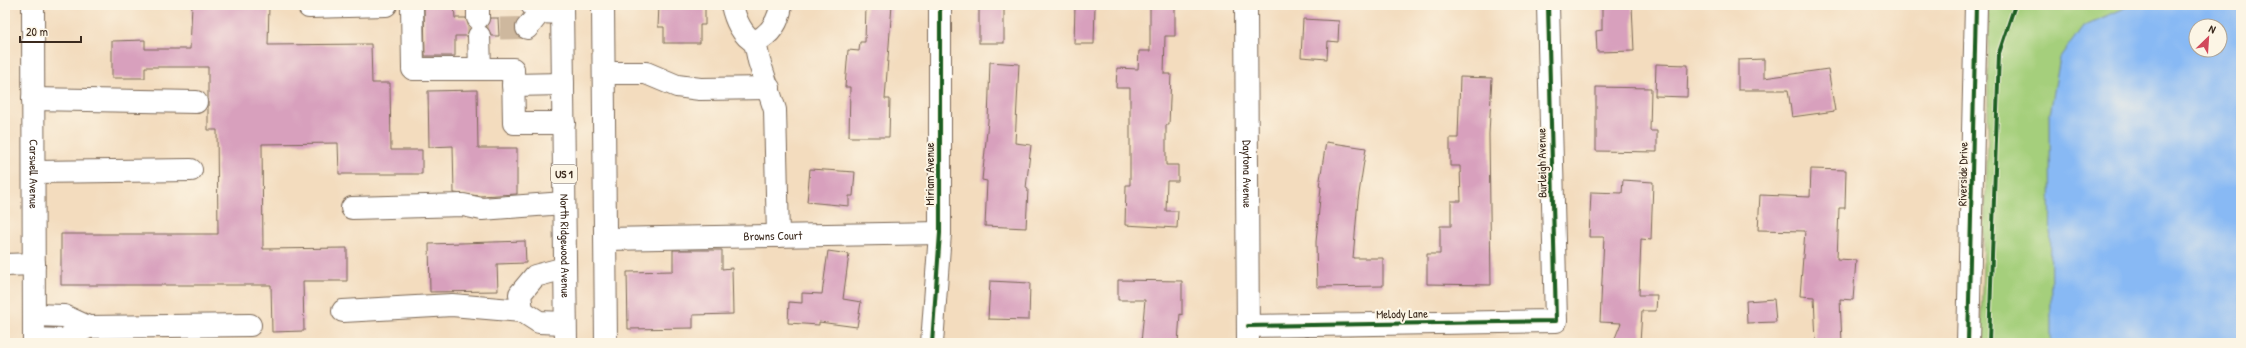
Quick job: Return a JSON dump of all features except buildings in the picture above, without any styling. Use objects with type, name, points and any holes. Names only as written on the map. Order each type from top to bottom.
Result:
[{"type":"street","name":"Carswell Avenue","points":[[33,5],[34,341]]},
{"type":"street","points":[[309,5],[309,7],[386,5]]},
{"type":"street","points":[[412,5],[413,69],[513,69],[514,123],[564,123]]},
{"type":"street","points":[[603,5],[606,343]]},
{"type":"street","points":[[732,5],[736,18],[743,32],[750,40],[756,42],[763,38],[776,24],[781,5]]},
{"type":"street","name":"Miriam Avenue","points":[[932,343],[940,233],[940,5]]},
{"type":"street","name":"Daytona Avenue","points":[[1246,5],[1248,335]]},
{"type":"street","name":"Burleigh Avenue","points":[[1548,5],[1556,321]]},
{"type":"street","name":"Riverside Drive","points":[[1968,343],[1976,5]]},
{"type":"street","points":[[533,15],[562,9]]},
{"type":"street","name":"North Ridgewood Avenue","points":[[562,9],[566,333]]},
{"type":"street","points":[[478,20],[480,69]]},
{"type":"street","points":[[756,42],[758,61],[769,88],[775,110],[778,236]]},
{"type":"street","points":[[604,73],[646,73],[677,86],[700,89],[769,88]]},
{"type":"street","points":[[513,85],[563,84]]},
{"type":"street","points":[[33,99],[196,102]]},
{"type":"street","points":[[34,172],[191,170]]},
{"type":"street","points":[[352,208],[463,205],[482,209],[564,203]]},
{"type":"street","name":"Browns Court","points":[[606,239],[940,233]]},
{"type":"street","points":[[5,265],[34,264]]},
{"type":"street","points":[[522,310],[520,294],[536,276],[565,268]]},
{"type":"street","points":[[343,311],[452,305],[522,310],[539,322],[566,333]]},
{"type":"street","points":[[34,316],[64,316],[88,327],[250,325]]},
{"type":"street","name":"Melody Lane","points":[[1248,335],[1556,321]]},
{"type":"street","points":[[34,341],[64,340],[88,327]]},
{"type":"green space","points":[[1988,5],[2132,5],[2083,26],[2051,343],[1980,343],[1988,136]]},
{"type":"water","points":[[2132,5],[2241,5],[2241,343],[2051,343],[2050,114],[2060,58],[2083,26]]},
{"type":"tunnel","points":[[478,18],[478,29],[527,28]]},
{"type":"cycle path","points":[[932,343],[940,233],[940,5]]},
{"type":"cycle path","points":[[1248,326],[1556,321],[1548,5]]},
{"type":"cycle path","points":[[1968,343],[1976,5]]},
{"type":"cycle path","points":[[1989,343],[1999,53],[2015,5]]}]
